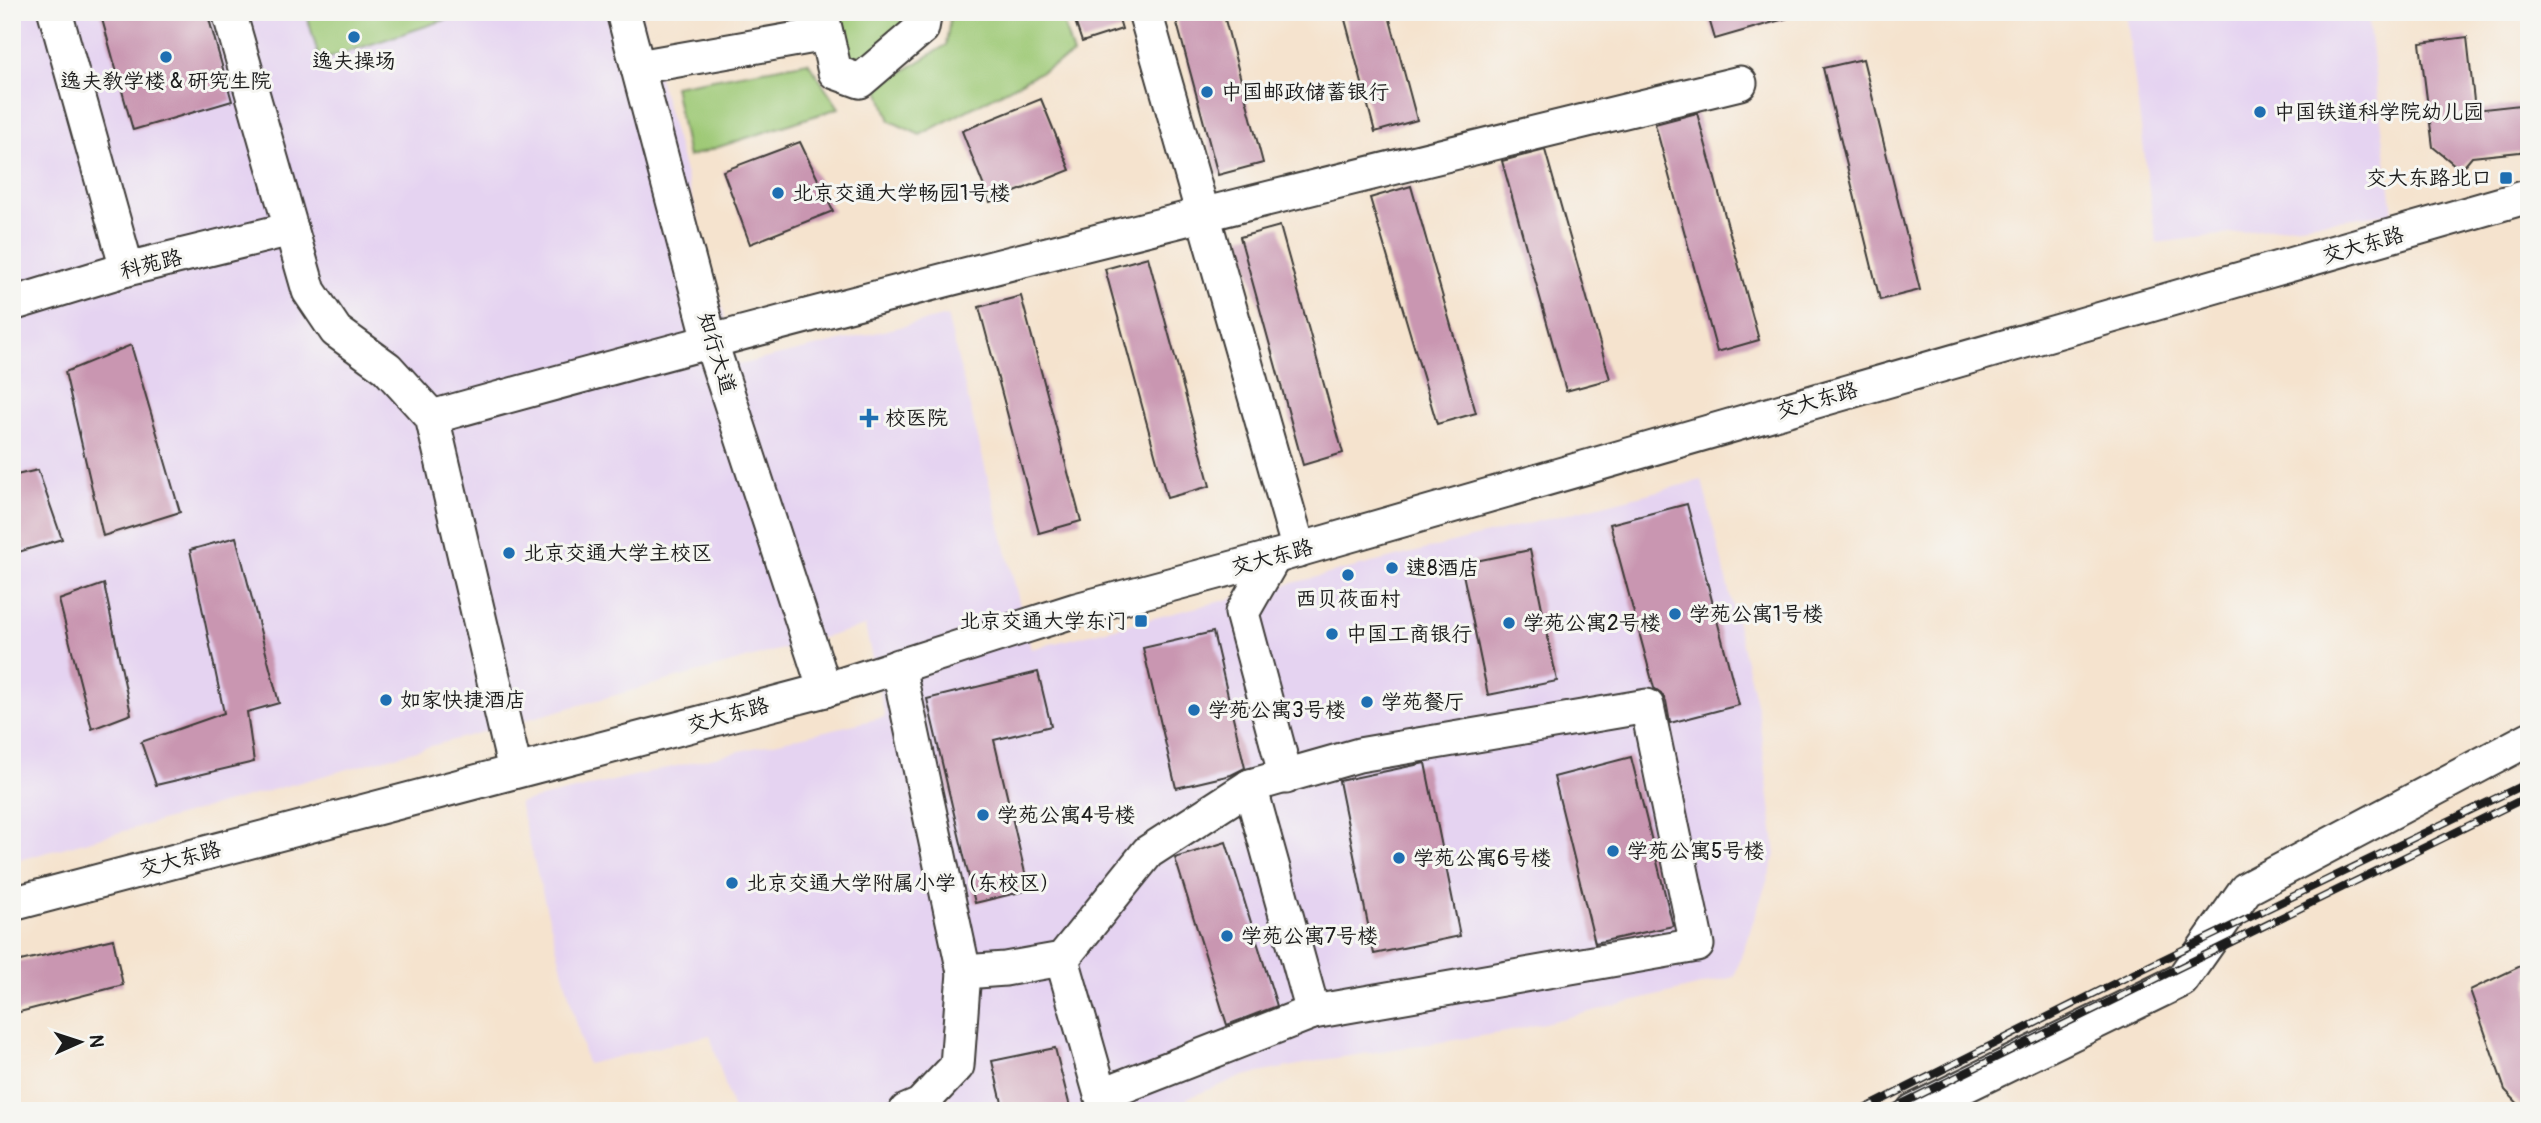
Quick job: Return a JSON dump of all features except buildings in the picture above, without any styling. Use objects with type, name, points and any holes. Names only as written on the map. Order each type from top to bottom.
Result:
[{"type":"street","points":[[55,12],[127,269]]},
{"type":"street","points":[[229,12],[309,291],[336,331],[387,368],[432,417],[515,771]]},
{"type":"street","name":"知行大道","points":[[623,12],[710,340],[825,690]]},
{"type":"street","points":[[638,67],[824,23],[835,72],[860,81],[922,28],[925,12]]},
{"type":"street","points":[[1145,12],[1203,213],[1286,554],[1242,612],[1286,777]]},
{"type":"street","points":[[432,417],[710,340],[1203,213],[1740,83]]},
{"type":"street","name":"交大东路","points":[[12,904],[825,690],[1076,610],[1286,554],[2529,196]]},
{"type":"street","name":"科苑路","points":[[12,304],[127,269],[291,229]]},
{"type":"street","points":[[898,666],[964,972],[957,1066],[920,1105],[906,1111]]},
{"type":"street","points":[[964,972],[1005,969],[1062,959],[1148,852],[1250,786],[1359,755],[1647,706],[1697,944],[1314,1012],[1101,1095],[1062,959]]},
{"type":"street","points":[[1913,1111],[2182,980],[2246,889],[2529,739]]},
{"type":"street","points":[[1250,786],[1314,1012]]},
{"type":"shaded area","name":"北京交通大学主校区","points":[[12,12],[641,12],[738,365],[947,316],[1031,649],[1702,480],[1759,715],[1776,855],[1734,977],[1507,1032],[1323,1060],[1244,1076],[1187,1098],[1191,1111],[953,1111],[937,1065],[922,1086],[903,1097],[821,1111],[733,1111],[710,1035],[587,1064],[519,803],[885,717],[865,626],[12,862]]},
{"type":"shaded area","name":"中国铁道科学院幼儿园","points":[[2126,12],[2367,12],[2393,213],[2156,243]]},
{"type":"green space","name":"逸夫操场","points":[[306,12],[469,12],[320,61]]},
{"type":"green space","points":[[836,12],[915,12],[863,62],[847,58]]},
{"type":"green space","points":[[951,12],[1060,12],[1073,55],[920,135],[890,121],[878,87],[946,45]]},
{"type":"green space","points":[[808,62],[839,108],[688,157],[674,86]]},
{"type":"railway","points":[[1860,1111],[2141,970],[2529,782]]},
{"type":"railway","points":[[1887,1111],[2529,796]]},
{"type":"place","name":"逸夫操场","points":[[354,37]]},
{"type":"place","name":"逸夫教学楼 & 研究生院","points":[[166,57]]},
{"type":"place","name":"中国邮政储蓄银行","points":[[1207,92]]},
{"type":"place","name":"中国铁道科学院幼儿园","points":[[2260,112]]},
{"type":"place","name":"交大东路北口","points":[[2506,178]]},
{"type":"place","name":"北京交通大学畅园1号楼","points":[[778,193]]},
{"type":"place","name":"校医院","points":[[869,418]]},
{"type":"place","name":"北京交通大学主校区","points":[[509,553]]},
{"type":"place","name":"速8酒店","points":[[1392,568]]},
{"type":"place","name":"西贝莜面村","points":[[1348,575]]},
{"type":"place","name":"学苑公寓1号楼","points":[[1675,614]]},
{"type":"place","name":"北京交通大学东门","points":[[1141,621]]},
{"type":"place","name":"学苑公寓2号楼","points":[[1509,623]]},
{"type":"place","name":"中国工商银行","points":[[1332,634]]},
{"type":"place","name":"如家快捷酒店","points":[[386,700]]},
{"type":"place","name":"学苑餐厅","points":[[1367,702]]},
{"type":"place","name":"学苑公寓3号楼","points":[[1194,710]]},
{"type":"place","name":"学苑公寓4号楼","points":[[983,815]]},
{"type":"place","name":"学苑公寓5号楼","points":[[1613,851]]},
{"type":"place","name":"学苑公寓6号楼","points":[[1399,858]]},
{"type":"place","name":"北京交通大学附属小学（东校区）","points":[[732,883]]},
{"type":"place","name":"学苑公寓7号楼","points":[[1227,936]]}]
